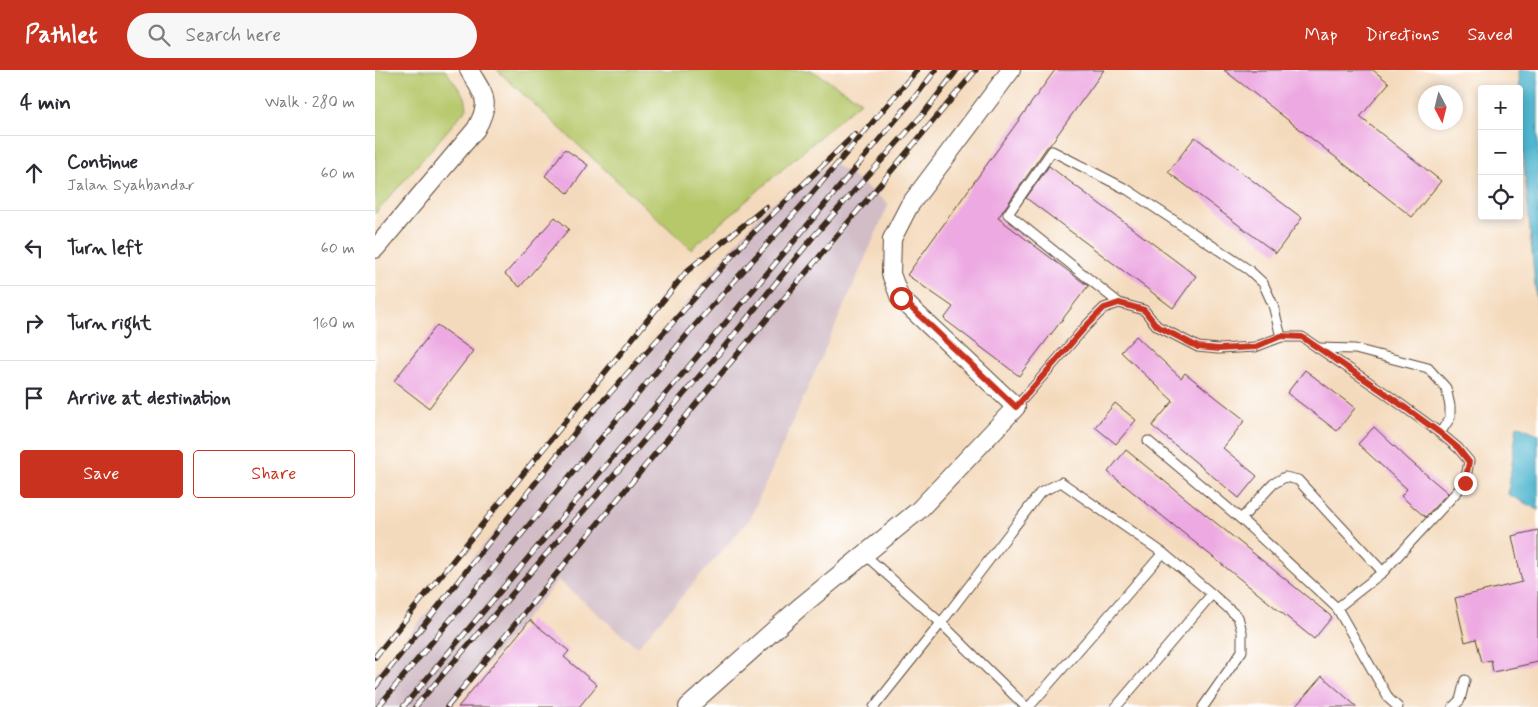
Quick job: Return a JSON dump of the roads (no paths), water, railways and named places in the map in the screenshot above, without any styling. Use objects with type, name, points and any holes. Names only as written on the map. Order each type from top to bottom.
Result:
[{"type":"street","points":[[375,249],[476,129],[485,114],[485,97],[469,70]]},
{"type":"street","points":[[688,707],[800,607],[919,510],[1016,407],[901,298],[891,274],[892,239],[909,206],[1011,70]]},
{"type":"lane","points":[[1281,336],[1273,305],[1263,283],[1249,270],[1128,190],[1052,151],[1008,214],[1119,303],[1144,310],[1157,326],[1198,347],[1218,349],[1255,347],[1281,336],[1302,337],[1385,393],[1458,448],[1469,462],[1465,483],[1383,572],[1337,608]]},
{"type":"lane","points":[[1016,407],[1087,325],[1104,308],[1119,303]]},
{"type":"lane","points":[[1317,348],[1355,349],[1428,368],[1446,388],[1450,406],[1450,418],[1440,433]]},
{"type":"lane","points":[[1148,441],[1241,519],[1337,608],[1389,699],[1398,707]]},
{"type":"lane","points":[[1241,519],[1273,484],[1285,477],[1298,480],[1383,572]]},
{"type":"lane","points":[[874,707],[1040,493],[1061,482],[1163,553],[1238,617],[1242,632],[1242,651],[1203,707]]},
{"type":"lane","points":[[865,555],[941,623],[1028,707],[1163,553]]},
{"type":"lane","points":[[1116,707],[1212,594]]},
{"type":"lane","points":[[1453,707],[1460,700],[1465,680]]},
{"type":"water","points":[[1519,70],[1538,70],[1538,319],[1523,152],[1523,85],[1520,85]]},
{"type":"water","points":[[1517,425],[1538,434],[1538,510],[1508,494]]},
{"type":"railway","points":[[378,707],[696,324],[803,204],[917,70]]},
{"type":"railway","points":[[403,707],[936,70]]},
{"type":"railway","points":[[415,707],[720,352],[813,237],[924,113],[957,70]]},
{"type":"railway","points":[[447,707],[715,381],[976,70]]},
{"type":"railway","points":[[375,687],[577,430],[748,238],[855,134]]},
{"type":"railway","points":[[375,657],[687,271],[766,207]]}]
